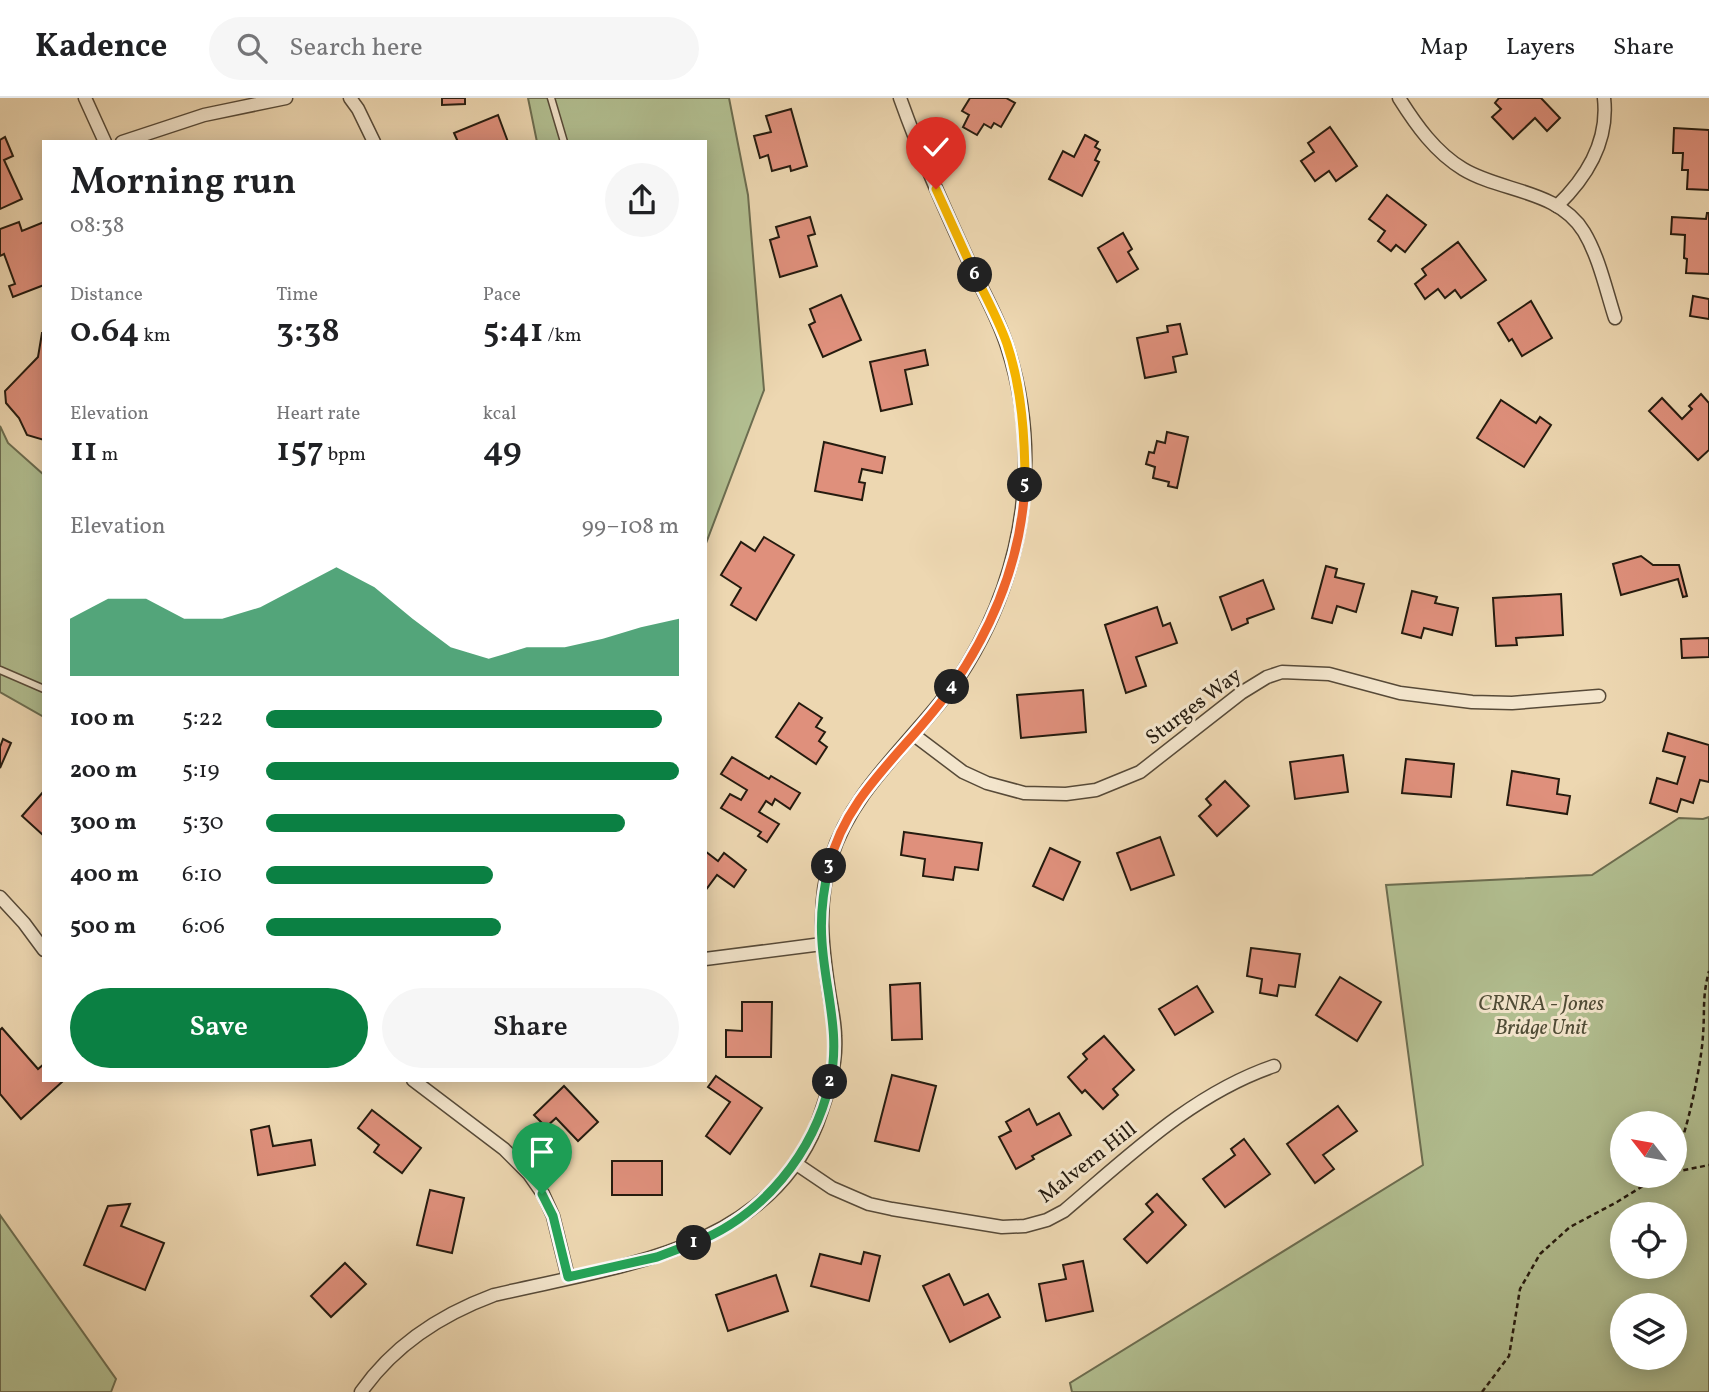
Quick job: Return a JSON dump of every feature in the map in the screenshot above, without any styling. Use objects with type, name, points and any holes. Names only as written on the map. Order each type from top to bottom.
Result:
[{"type":"street","points":[[85,98],[104,140]]},
{"type":"street","points":[[128,140],[204,115],[286,98]]},
{"type":"street","points":[[349,98],[358,109],[373,140]]},
{"type":"street","points":[[361,1392],[391,1357],[414,1336],[441,1319],[494,1295],[657,1257],[705,1239],[757,1205],[778,1184],[795,1163],[816,1126],[833,1068],[835,1036],[821,918],[824,887],[831,859],[840,832],[869,785],[946,696],[987,629],[1013,564],[1025,488],[1025,449],[1020,396],[1007,344],[920,153],[900,98]]},
{"type":"street","points":[[1399,98],[1419,129],[1446,157],[1462,169],[1558,206],[1572,217],[1584,232],[1615,318]]},
{"type":"street","points":[[1558,206],[1576,188],[1592,164],[1602,136],[1604,98]]},
{"type":"street","name":"Sturges Way","points":[[914,735],[963,772],[987,783],[1024,793],[1066,794],[1096,790],[1140,772],[1241,693],[1267,677],[1282,672],[1329,674],[1400,693],[1472,702],[1512,703],[1599,696]]},
{"type":"street","points":[[0,897],[42,947]]},
{"type":"street","points":[[707,959],[822,944]]},
{"type":"street","name":"Malvern Hill","points":[[795,1163],[831,1188],[869,1204],[1002,1227],[1025,1226],[1047,1220],[1064,1211],[1188,1108],[1258,1071],[1274,1066]]},
{"type":"street","points":[[417,1082],[504,1149],[529,1174],[553,1216],[568,1277]]},
{"type":"lane","points":[[551,98],[563,140]]},
{"type":"lane","points":[[0,670],[42,688]]},
{"type":"path","points":[[1687,1112],[1703,1036],[1702,1004],[1709,971]]},
{"type":"path","points":[[1687,1170],[1709,1165]]},
{"type":"path","points":[[1482,1392],[1509,1356],[1520,1289],[1540,1254],[1570,1227],[1640,1188]]},
{"type":"green space","points":[[528,98],[729,98],[748,195],[764,390],[707,541],[707,140],[537,140]]},
{"type":"green space","points":[[0,426],[8,443],[42,473],[42,716],[0,692]]},
{"type":"green space","name":"CRNRA - Jones Bridge Unit","points":[[1709,817],[1709,1392],[1072,1392],[1070,1383],[1423,1165],[1386,885],[1592,875],[1679,818]]},
{"type":"green space","points":[[0,1215],[116,1379],[111,1392],[0,1392]]},
{"type":"building","points":[[442,98],[465,98],[465,104],[442,105]]},
{"type":"building","points":[[970,98],[1006,98],[1015,103],[1001,127],[994,123],[991,128],[984,124],[977,135],[963,127],[969,115],[962,111]]},
{"type":"building","points":[[1499,98],[1541,98],[1560,118],[1547,131],[1535,118],[1513,139],[1492,117],[1501,109],[1495,103]]},
{"type":"building","points":[[791,109],[807,166],[791,171],[790,166],[772,171],[768,155],[760,158],[754,136],[771,132],[766,116]]},
{"type":"building","points":[[498,115],[507,140],[457,140],[454,133]]},
{"type":"building","points":[[1330,127],[1357,166],[1336,181],[1329,171],[1315,181],[1301,161],[1314,152],[1308,143]]},
{"type":"building","points":[[1674,128],[1709,130],[1709,190],[1687,189],[1688,170],[1682,170],[1683,153],[1673,153]]},
{"type":"building","points":[[1085,135],[1098,142],[1095,147],[1100,150],[1095,160],[1099,162],[1082,196],[1049,179],[1063,151],[1074,157]]},
{"type":"building","points":[[5,137],[13,156],[4,160],[22,199],[0,209],[0,140]]},
{"type":"building","points":[[1387,195],[1426,225],[1405,252],[1396,245],[1391,251],[1378,241],[1385,231],[1369,219]]},
{"type":"building","points":[[1707,213],[1709,274],[1686,273],[1685,235],[1671,234],[1672,217],[1706,219]]},
{"type":"building","points":[[810,217],[815,234],[808,236],[817,266],[780,277],[770,240],[779,237],[776,227]]},
{"type":"building","points":[[19,222],[22,231],[42,223],[42,286],[13,297],[9,286],[15,284],[4,254],[0,256],[0,229]]},
{"type":"building","points":[[1123,233],[1132,249],[1128,252],[1138,269],[1117,282],[1098,248]]},
{"type":"building","points":[[1458,242],[1486,280],[1461,298],[1455,290],[1445,298],[1438,289],[1425,299],[1415,284],[1426,275],[1422,269]]},
{"type":"building","points":[[841,295],[861,340],[823,357],[809,325],[815,322],[810,309]]},
{"type":"building","points":[[1693,296],[1709,299],[1709,319],[1690,316]]},
{"type":"building","points":[[1531,301],[1552,338],[1522,356],[1498,323]]},
{"type":"building","points":[[1180,324],[1187,354],[1173,357],[1176,372],[1145,378],[1137,338],[1168,332],[1167,326]]},
{"type":"building","points":[[42,333],[42,439],[27,435],[19,418],[6,403],[5,391],[38,357]]},
{"type":"building","points":[[925,350],[928,365],[905,370],[912,404],[881,411],[870,362]]},
{"type":"building","points":[[1701,394],[1709,403],[1709,450],[1698,460],[1649,411],[1662,398],[1682,419],[1692,409],[1689,406]]},
{"type":"building","points":[[1501,400],[1536,423],[1540,417],[1551,425],[1524,467],[1477,438]]},
{"type":"building","points":[[1167,432],[1188,437],[1177,488],[1168,486],[1169,482],[1153,478],[1155,467],[1146,464],[1149,452],[1154,453],[1157,441],[1165,443]]},
{"type":"building","points":[[824,442],[885,457],[882,473],[862,469],[859,482],[865,483],[862,500],[815,491]]},
{"type":"building","points":[[764,537],[794,555],[756,620],[731,605],[741,588],[721,575],[741,542],[755,551]]},
{"type":"building","points":[[1641,556],[1653,565],[1679,565],[1687,596],[1683,597],[1678,579],[1621,595],[1613,564]]},
{"type":"building","points":[[1326,566],[1337,569],[1335,577],[1364,584],[1356,612],[1337,606],[1332,623],[1312,618]]},
{"type":"building","points":[[1263,580],[1274,609],[1247,619],[1248,623],[1232,630],[1220,597]]},
{"type":"building","points":[[1412,591],[1437,597],[1435,603],[1458,608],[1452,635],[1424,628],[1421,638],[1402,633]]},
{"type":"building","points":[[1561,594],[1563,635],[1516,638],[1517,645],[1496,646],[1493,598]]},
{"type":"building","points":[[1157,607],[1163,626],[1170,623],[1177,643],[1136,657],[1146,686],[1126,693],[1105,625]]},
{"type":"building","points":[[1709,638],[1709,657],[1682,658],[1681,639]]},
{"type":"building","points":[[1083,690],[1086,732],[1021,738],[1017,695]]},
{"type":"building","points":[[799,703],[822,718],[816,727],[825,732],[819,741],[827,747],[816,764],[776,737]]},
{"type":"building","points":[[1668,733],[1709,745],[1709,782],[1700,780],[1693,803],[1681,799],[1677,812],[1650,803],[1657,778],[1677,784],[1685,757],[1663,751]]},
{"type":"building","points":[[3,739],[11,743],[0,768],[0,747]]},
{"type":"building","points":[[1343,755],[1348,792],[1295,799],[1290,762]]},
{"type":"building","points":[[732,757],[769,779],[771,776],[800,793],[790,809],[775,799],[772,805],[766,801],[759,812],[779,824],[767,842],[758,836],[761,832],[721,808],[730,794],[741,800],[747,790],[721,774]]},
{"type":"building","points":[[1406,759],[1454,764],[1451,797],[1402,793]]},
{"type":"building","points":[[1512,771],[1559,779],[1557,794],[1570,796],[1567,814],[1507,805]]},
{"type":"building","points":[[1225,781],[1249,806],[1217,836],[1199,816],[1211,805],[1206,799]]},
{"type":"building","points":[[42,793],[42,834],[22,816]]},
{"type":"building","points":[[904,832],[982,843],[978,870],[955,867],[953,880],[923,876],[925,859],[901,855]]},
{"type":"building","points":[[1160,837],[1174,875],[1131,890],[1117,853]]},
{"type":"building","points":[[1050,848],[1080,862],[1063,900],[1033,886]]},
{"type":"building","points":[[707,853],[718,861],[724,853],[746,870],[734,887],[717,875],[707,888]]},
{"type":"building","points":[[1251,948],[1300,954],[1295,987],[1279,985],[1277,996],[1260,993],[1262,979],[1247,976]]},
{"type":"building","points":[[1340,977],[1381,1002],[1357,1041],[1316,1015]]},
{"type":"building","points":[[920,983],[922,1039],[892,1040],[890,985]]},
{"type":"building","points":[[1197,986],[1213,1012],[1175,1035],[1159,1009]]},
{"type":"building","points":[[742,1002],[772,1002],[771,1057],[726,1057],[726,1030],[742,1031]]},
{"type":"building","points":[[2,1028],[38,1069],[42,1066],[42,1082],[62,1082],[21,1119],[0,1094]]},
{"type":"building","points":[[1104,1036],[1134,1070],[1113,1089],[1118,1095],[1103,1109],[1085,1090],[1082,1093],[1068,1077],[1087,1059],[1083,1054]]},
{"type":"building","points":[[892,1075],[936,1086],[919,1151],[875,1141]]},
{"type":"building","points":[[716,1076],[762,1108],[730,1154],[706,1136],[730,1102],[708,1087]]},
{"type":"building","points":[[564,1086],[598,1122],[578,1141],[556,1118],[546,1127],[534,1115]]},
{"type":"building","points":[[1338,1106],[1357,1131],[1323,1155],[1334,1169],[1315,1183],[1287,1144]]},
{"type":"building","points":[[1029,1109],[1037,1125],[1059,1113],[1071,1135],[1032,1156],[1034,1159],[1016,1169],[999,1137],[1011,1131],[1006,1122]]},
{"type":"building","points":[[372,1110],[421,1148],[402,1173],[374,1152],[379,1145],[358,1128]]},
{"type":"building","points":[[269,1126],[273,1146],[311,1140],[315,1165],[258,1175],[251,1130]]},
{"type":"building","points":[[1244,1139],[1270,1174],[1225,1207],[1203,1179],[1235,1155],[1231,1149]]},
{"type":"building","points":[[612,1161],[662,1161],[662,1195],[612,1195]]},
{"type":"building","points":[[430,1190],[464,1198],[452,1253],[417,1245]]},
{"type":"building","points":[[1157,1194],[1186,1225],[1147,1263],[1124,1239],[1153,1212],[1146,1204]]},
{"type":"building","points":[[130,1204],[121,1226],[164,1243],[145,1290],[84,1265],[108,1206]]},
{"type":"building","points":[[864,1252],[880,1256],[869,1301],[811,1286],[820,1254],[861,1264]]},
{"type":"building","points":[[1083,1261],[1093,1311],[1046,1321],[1039,1284],[1066,1279],[1063,1265]]},
{"type":"building","points":[[345,1263],[366,1284],[331,1317],[311,1296]]},
{"type":"building","points":[[949,1274],[964,1305],[988,1294],[1000,1317],[950,1342],[923,1286]]},
{"type":"building","points":[[776,1275],[788,1311],[728,1331],[716,1295]]},
{"type":"route","points":[[542,1194],[553,1216],[568,1277],[657,1257],[705,1239],[757,1205],[795,1163],[813,1134],[825,1102],[833,1068],[835,1036],[821,918],[824,887],[840,832],[868,788],[946,696],[967,665],[1003,592],[1013,564],[1021,525],[1025,449],[1020,396],[1007,344],[936,189]]}]
